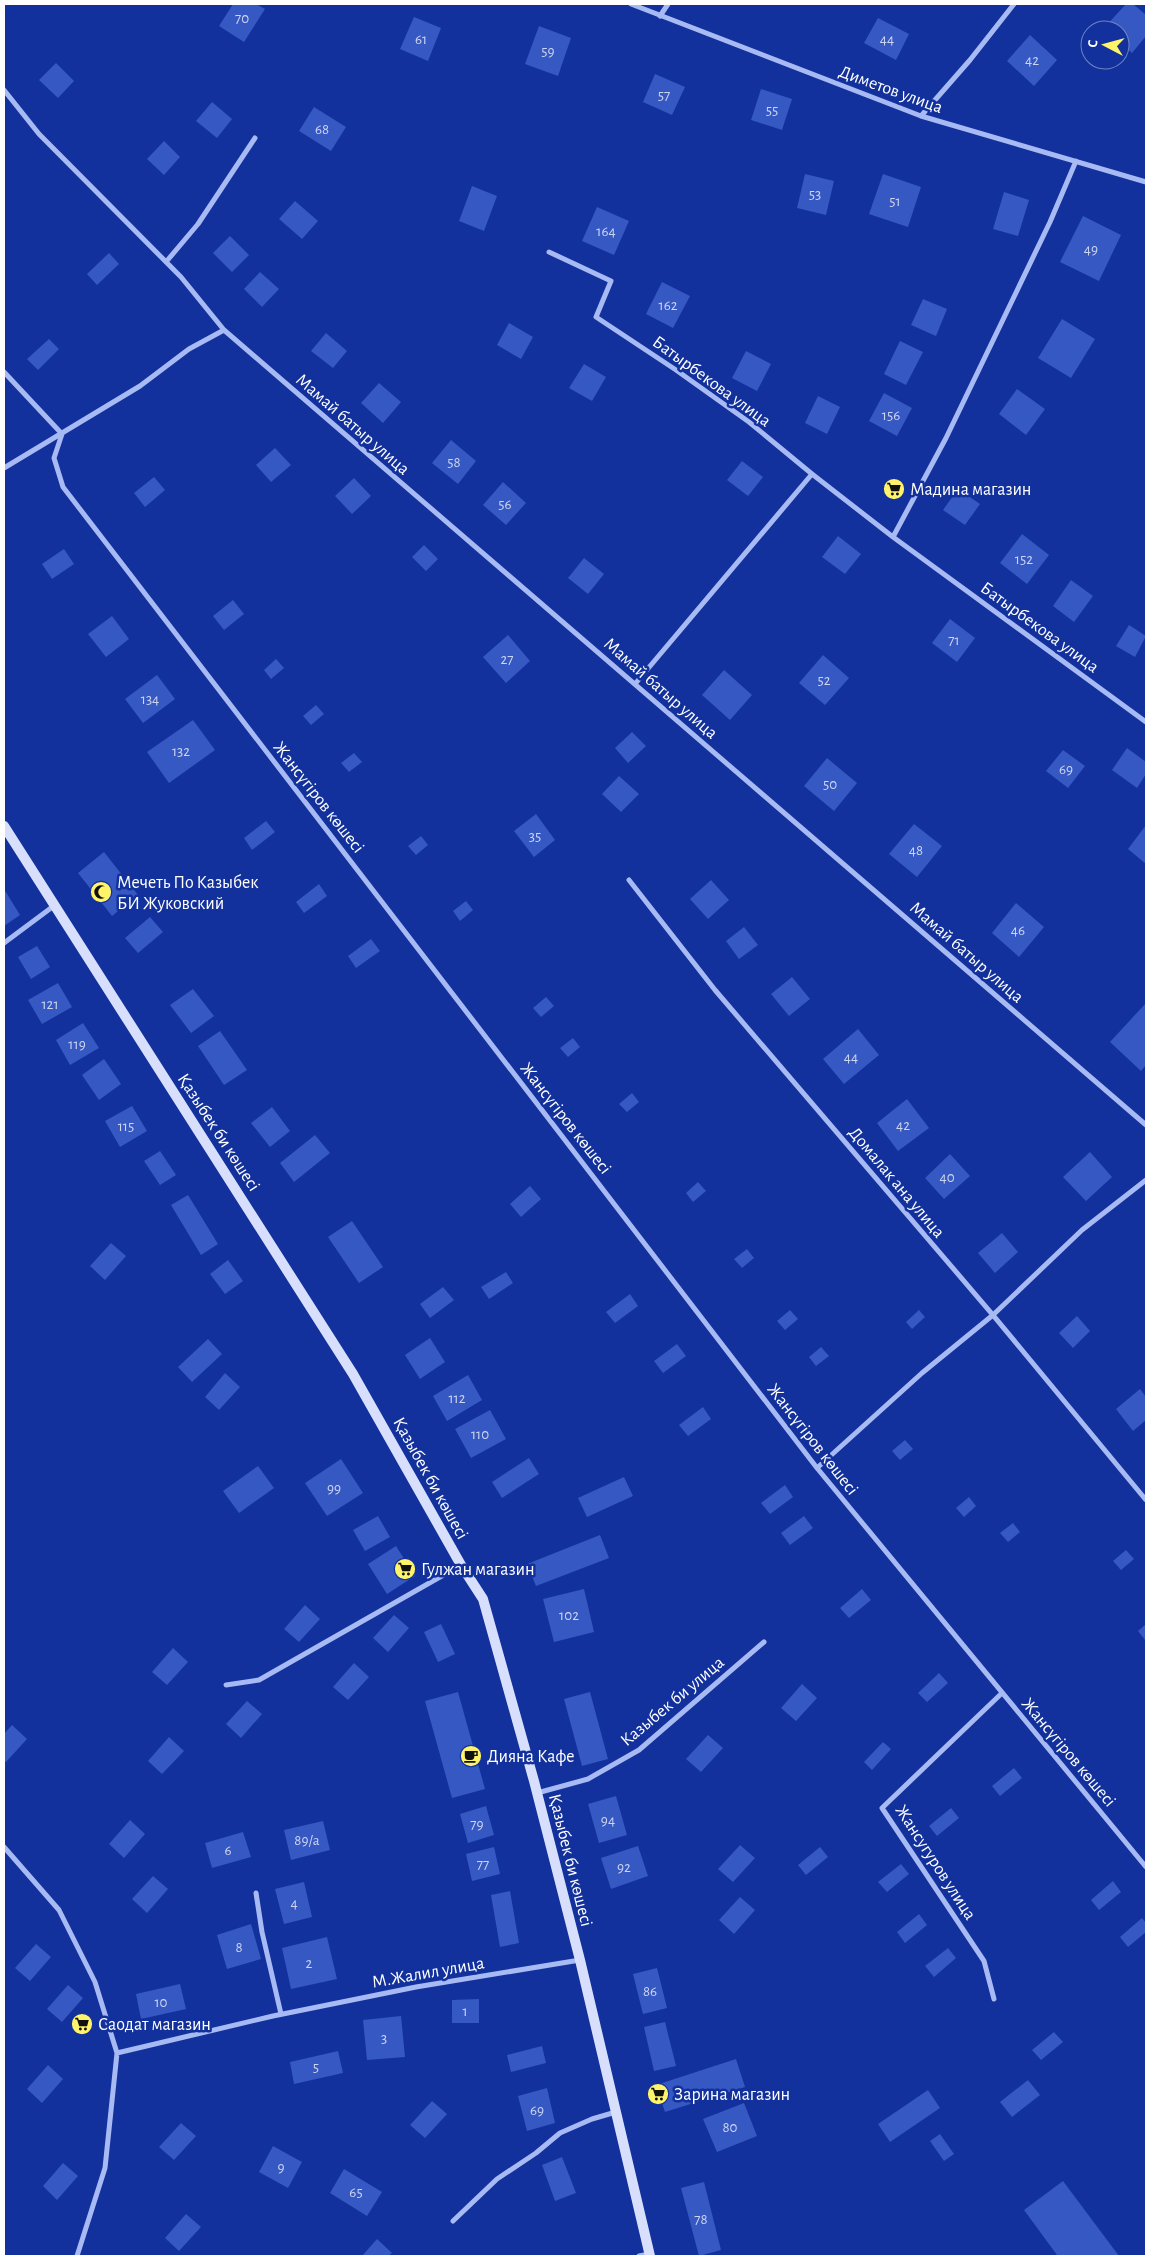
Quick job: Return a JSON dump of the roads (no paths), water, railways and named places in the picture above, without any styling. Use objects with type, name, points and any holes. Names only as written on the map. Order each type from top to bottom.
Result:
[{"type":"main road","name":"Қазыбек би көшесі","points":[[4,826],[354,1374],[461,1565],[483,1599],[537,1793],[580,1960],[616,2112],[646,2255]]},
{"type":"street","name":"Диметов улица","points":[[631,4],[921,116],[1146,182]]},
{"type":"street","points":[[660,16],[668,4]]},
{"type":"street","points":[[921,116],[970,60],[1014,4]]},
{"type":"street","name":"Мамай батыр улица","points":[[4,90],[39,134],[181,277],[224,330],[1146,1125]]},
{"type":"street","points":[[166,262],[198,224],[255,138]]},
{"type":"street","points":[[894,537],[946,438],[1050,222],[1076,161]]},
{"type":"street","name":"Батырбекова улица","points":[[549,252],[611,281],[596,317],[676,370],[748,422],[894,537],[1146,722]]},
{"type":"street","points":[[4,468],[140,386],[189,350],[224,330]]},
{"type":"street","points":[[4,372],[62,434]]},
{"type":"street","name":"Жансүгіров көшесі","points":[[62,434],[54,458],[63,487],[817,1468],[1146,1867]]},
{"type":"street","points":[[636,684],[812,474]]},
{"type":"street","name":"Домалак ана улица","points":[[628,880],[715,990],[993,1315],[1146,1500]]},
{"type":"street","points":[[4,943],[55,905]]},
{"type":"street","points":[[817,1468],[922,1374],[993,1315],[1082,1230],[1146,1180]]},
{"type":"street","points":[[226,1685],[259,1680],[461,1565]]},
{"type":"street","name":"Казыбек би улица","points":[[537,1793],[588,1778],[639,1750],[764,1642]]},
{"type":"street","name":"Жансугуров улица","points":[[994,1999],[984,1961],[882,1808],[1002,1693]]},
{"type":"street","points":[[4,1848],[59,1910],[95,1982],[116,2053],[105,2168],[77,2256]]},
{"type":"street","points":[[256,1893],[262,1932],[281,2014]]},
{"type":"street","name":"М.Жалил улица","points":[[116,2053],[281,2014],[416,1987],[580,1960]]},
{"type":"street","points":[[453,2221],[471,2201],[497,2178],[536,2152],[560,2133],[592,2118],[616,2112]]},
{"type":"place","name":"Мадина магазин","points":[[894,489]]},
{"type":"place","name":"Мечеть По Казыбек БИ Жуковский","points":[[101,892]]},
{"type":"place","name":"Гулжан магазин","points":[[405,1569]]},
{"type":"place","name":"Дияна Кафе","points":[[471,1756]]},
{"type":"place","name":"Саодат магазин","points":[[82,2024]]},
{"type":"place","name":"Зарина магазин","points":[[658,2094]]}]
